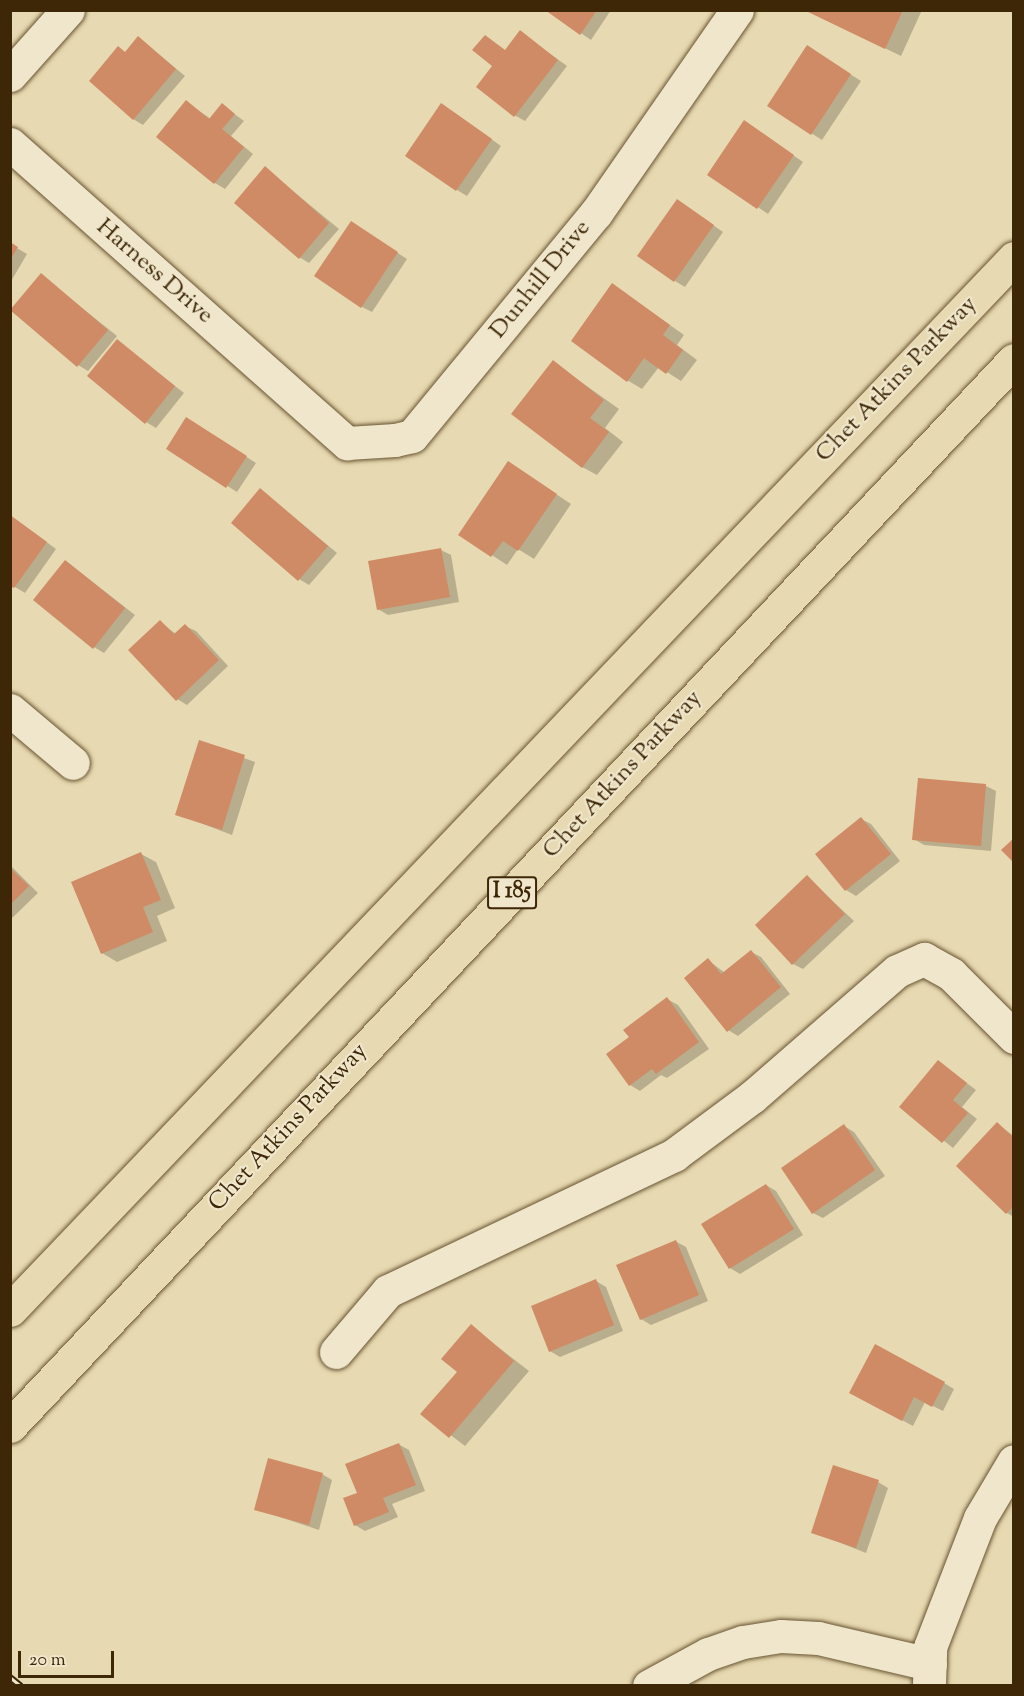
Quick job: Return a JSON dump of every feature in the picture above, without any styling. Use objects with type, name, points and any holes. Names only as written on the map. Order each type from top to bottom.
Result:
[{"type":"highway","name":"Chet Atkins Parkway","points":[[10,1310],[1014,258]]},
{"type":"highway","name":"Chet Atkins Parkway","points":[[10,1426],[1014,360]]},
{"type":"street","points":[[10,75],[68,10]]},
{"type":"street","name":"Dunhill Drive","points":[[298,400],[347,443],[412,436],[596,213],[737,10]]},
{"type":"street","name":"Harness Drive","points":[[10,144],[298,400]]},
{"type":"street","points":[[10,710],[73,763]]},
{"type":"street","points":[[336,1352],[388,1291],[674,1155],[752,1097],[897,971],[924,959],[951,974],[1014,1037]]},
{"type":"street","points":[[649,1686],[708,1654],[743,1642],[781,1636],[818,1638],[929,1675],[930,1647],[980,1518],[1014,1461]]},
{"type":"building","points":[[545,10],[597,10],[580,35]]},
{"type":"building","points":[[804,10],[903,10],[885,49]]},
{"type":"building","points":[[520,30],[558,60],[514,117],[476,87],[492,66],[472,50],[485,35],[505,50]]},
{"type":"building","points":[[138,36],[176,69],[133,120],[89,81],[118,46],[125,52]]},
{"type":"building","points":[[807,45],[851,74],[811,135],[767,106]]},
{"type":"building","points":[[186,100],[209,119],[222,103],[235,114],[222,129],[244,147],[214,184],[156,137]]},
{"type":"building","points":[[441,103],[492,139],[456,191],[405,156]]},
{"type":"building","points":[[744,120],[794,155],[757,209],[707,175]]},
{"type":"building","points":[[265,166],[329,223],[299,259],[234,203]]},
{"type":"building","points":[[677,199],[714,225],[674,282],[637,256]]},
{"type":"building","points":[[351,221],[398,252],[361,308],[314,276]]},
{"type":"building","points":[[10,242],[18,247],[10,260]]},
{"type":"building","points":[[41,273],[108,330],[77,367],[10,310]]},
{"type":"building","points":[[612,283],[670,325],[663,335],[683,350],[666,374],[644,358],[627,382],[571,341]]},
{"type":"building","points":[[117,339],[175,386],[145,424],[87,376]]},
{"type":"building","points":[[553,360],[604,400],[590,418],[609,432],[582,468],[511,414]]},
{"type":"building","points":[[186,417],[247,456],[226,488],[166,449]]},
{"type":"building","points":[[508,461],[557,494],[518,551],[503,541],[491,557],[458,535]]},
{"type":"building","points":[[260,488],[328,546],[298,581],[231,523]]},
{"type":"building","points":[[10,515],[47,542],[14,588],[10,586]]},
{"type":"building","points":[[441,548],[450,597],[377,610],[368,561]]},
{"type":"building","points":[[65,560],[125,608],[93,649],[33,600]]},
{"type":"building","points":[[160,620],[174,634],[185,624],[219,660],[176,701],[128,650]]},
{"type":"building","points":[[199,740],[245,755],[222,830],[175,815]]},
{"type":"building","points":[[918,778],[986,784],[981,846],[912,840]]},
{"type":"building","points":[[861,817],[891,854],[845,891],[815,854]]},
{"type":"building","points":[[1014,838],[1014,863],[1001,850]]},
{"type":"building","points":[[141,852],[161,900],[143,907],[153,932],[101,954],[71,882]]},
{"type":"building","points":[[10,868],[29,886],[10,905]]},
{"type":"building","points":[[807,875],[845,914],[792,965],[755,925]]},
{"type":"building","points":[[751,950],[781,987],[727,1032],[684,978],[708,958],[721,974]]},
{"type":"building","points":[[667,997],[699,1042],[656,1074],[652,1069],[629,1086],[606,1054],[629,1037],[623,1030]]},
{"type":"building","points":[[938,1060],[967,1083],[953,1100],[968,1113],[942,1143],[899,1107]]},
{"type":"building","points":[[997,1122],[1014,1138],[1014,1206],[1006,1214],[956,1166]]},
{"type":"building","points":[[844,1124],[875,1170],[812,1214],[781,1168]]},
{"type":"building","points":[[766,1184],[794,1229],[729,1269],[701,1224]]},
{"type":"building","points":[[676,1240],[699,1295],[640,1320],[616,1265]]},
{"type":"building","points":[[596,1279],[614,1325],[549,1352],[531,1306]]},
{"type":"building","points":[[471,1324],[514,1361],[449,1438],[420,1414],[457,1372],[441,1359]]},
{"type":"building","points":[[875,1344],[945,1382],[932,1407],[914,1397],[902,1421],[849,1393]]},
{"type":"building","points":[[399,1443],[416,1485],[383,1498],[389,1512],[354,1526],[343,1498],[357,1493],[345,1464]]},
{"type":"building","points":[[268,1458],[323,1473],[309,1525],[254,1510]]},
{"type":"building","points":[[833,1465],[879,1480],[856,1548],[811,1533]]},
{"type":"railway","points":[[10,1677],[21,1686]]}]
